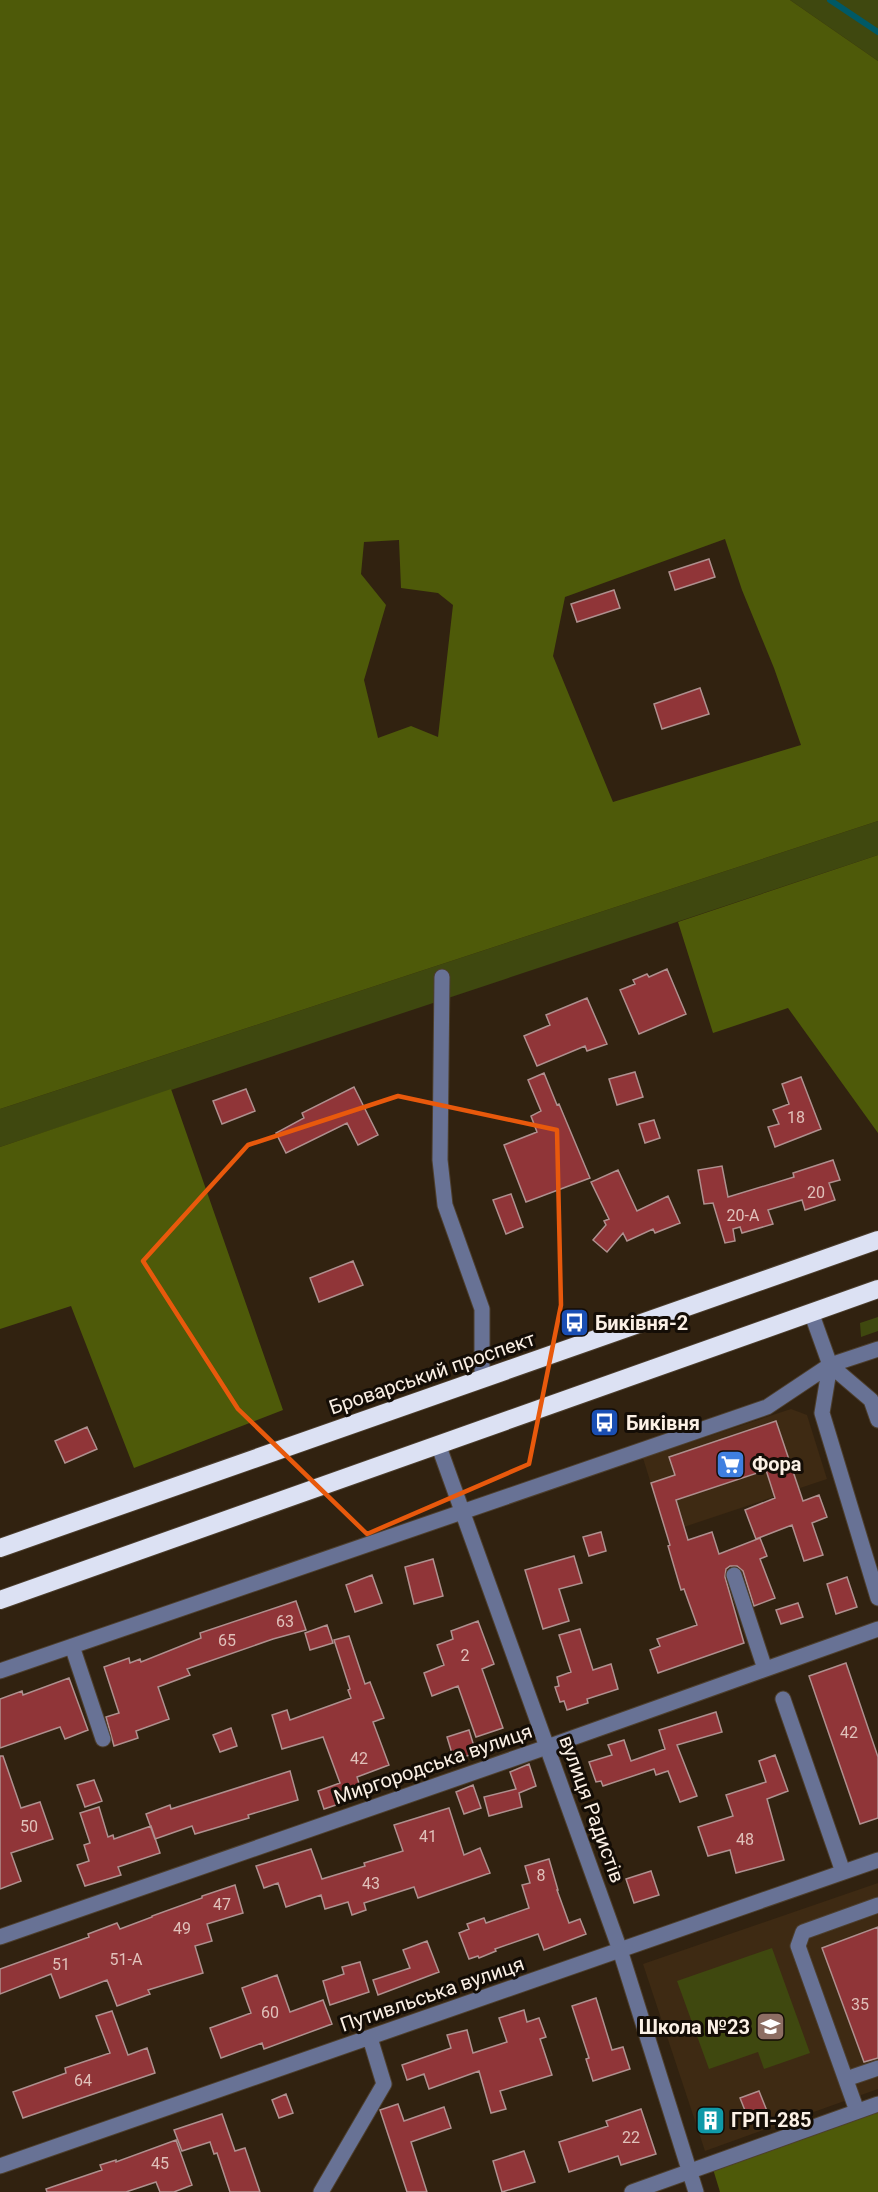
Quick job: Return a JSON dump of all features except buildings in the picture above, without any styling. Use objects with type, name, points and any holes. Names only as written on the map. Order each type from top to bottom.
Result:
[{"type":"highway","name":"Броварський проспект","points":[[0,1548],[878,1240]]},
{"type":"highway","points":[[0,1600],[878,1289]]},
{"type":"street","points":[[442,977],[440,1160],[445,1205],[482,1309],[482,1379]]},
{"type":"street","points":[[811,1312],[830,1365],[822,1413],[878,1598]]},
{"type":"street","points":[[0,1671],[767,1407],[830,1365],[878,1348]]},
{"type":"street","points":[[830,1365],[871,1400],[878,1419]]},
{"type":"street","name":"вулиця Радистів","points":[[438,1444],[620,1950],[696,2192]]},
{"type":"street","points":[[734,1575],[765,1669]]},
{"type":"street","name":"Миргородська вулиця","points":[[0,1937],[878,1629]]},
{"type":"street","points":[[72,1646],[104,1739]]},
{"type":"street","points":[[783,1699],[843,1872]]},
{"type":"street","name":"Путивльська вулиця","points":[[0,2166],[878,1860]]},
{"type":"street","points":[[857,2111],[798,1946],[803,1932],[878,1905]]},
{"type":"street","points":[[321,2192],[384,2084],[370,2038]]},
{"type":"street","points":[[846,2079],[878,2068]]},
{"type":"street","points":[[632,2192],[878,2104]]},
{"type":"highlighted area","points":[[398,1096],[557,1130],[561,1305],[529,1464],[367,1534],[238,1409],[143,1261],[248,1145]]},
{"type":"shaded area","points":[[791,1409],[807,1415],[827,1479],[666,1533],[643,1458]]},
{"type":"shaded area","name":"Школа №23","points":[[878,1883],[878,2089],[705,2151],[643,1964]]},
{"type":"green space","points":[[0,0],[790,0],[878,61],[878,821],[0,1109]],"holes":[[[725,539],[801,745],[613,802],[553,656],[565,597]],[[399,540],[401,588],[438,593],[453,605],[438,737],[411,726],[378,738],[364,680],[386,605],[361,574],[364,542]]]},
{"type":"green space","points":[[790,0],[878,0],[878,61]]},
{"type":"green space","points":[[878,821],[878,855],[0,1147],[0,1109]]},
{"type":"green space","points":[[878,855],[878,1133],[788,1008],[713,1033],[678,922]]},
{"type":"green space","points":[[171,1089],[283,1410],[134,1468],[71,1306],[0,1329],[0,1147]]},
{"type":"green space","points":[[878,1317],[878,1331],[861,1337],[860,1323]]},
{"type":"green space","points":[[772,1948],[810,2053],[764,2069],[758,2052],[709,2069],[677,1981]]},
{"type":"green space","points":[[878,2109],[878,2192],[720,2192],[713,2169]]},
{"type":"waterway","points":[[830,0],[878,32]]},
{"type":"place","name":"Бикiвня-2","points":[[574,1323]]},
{"type":"place","name":"Бикiвня","points":[[605,1423]]},
{"type":"place","name":"Фора","points":[[731,1464]]},
{"type":"place","name":"Школа №23","points":[[771,2027]]},
{"type":"place","name":"ГРП-285","points":[[710,2120]]}]
